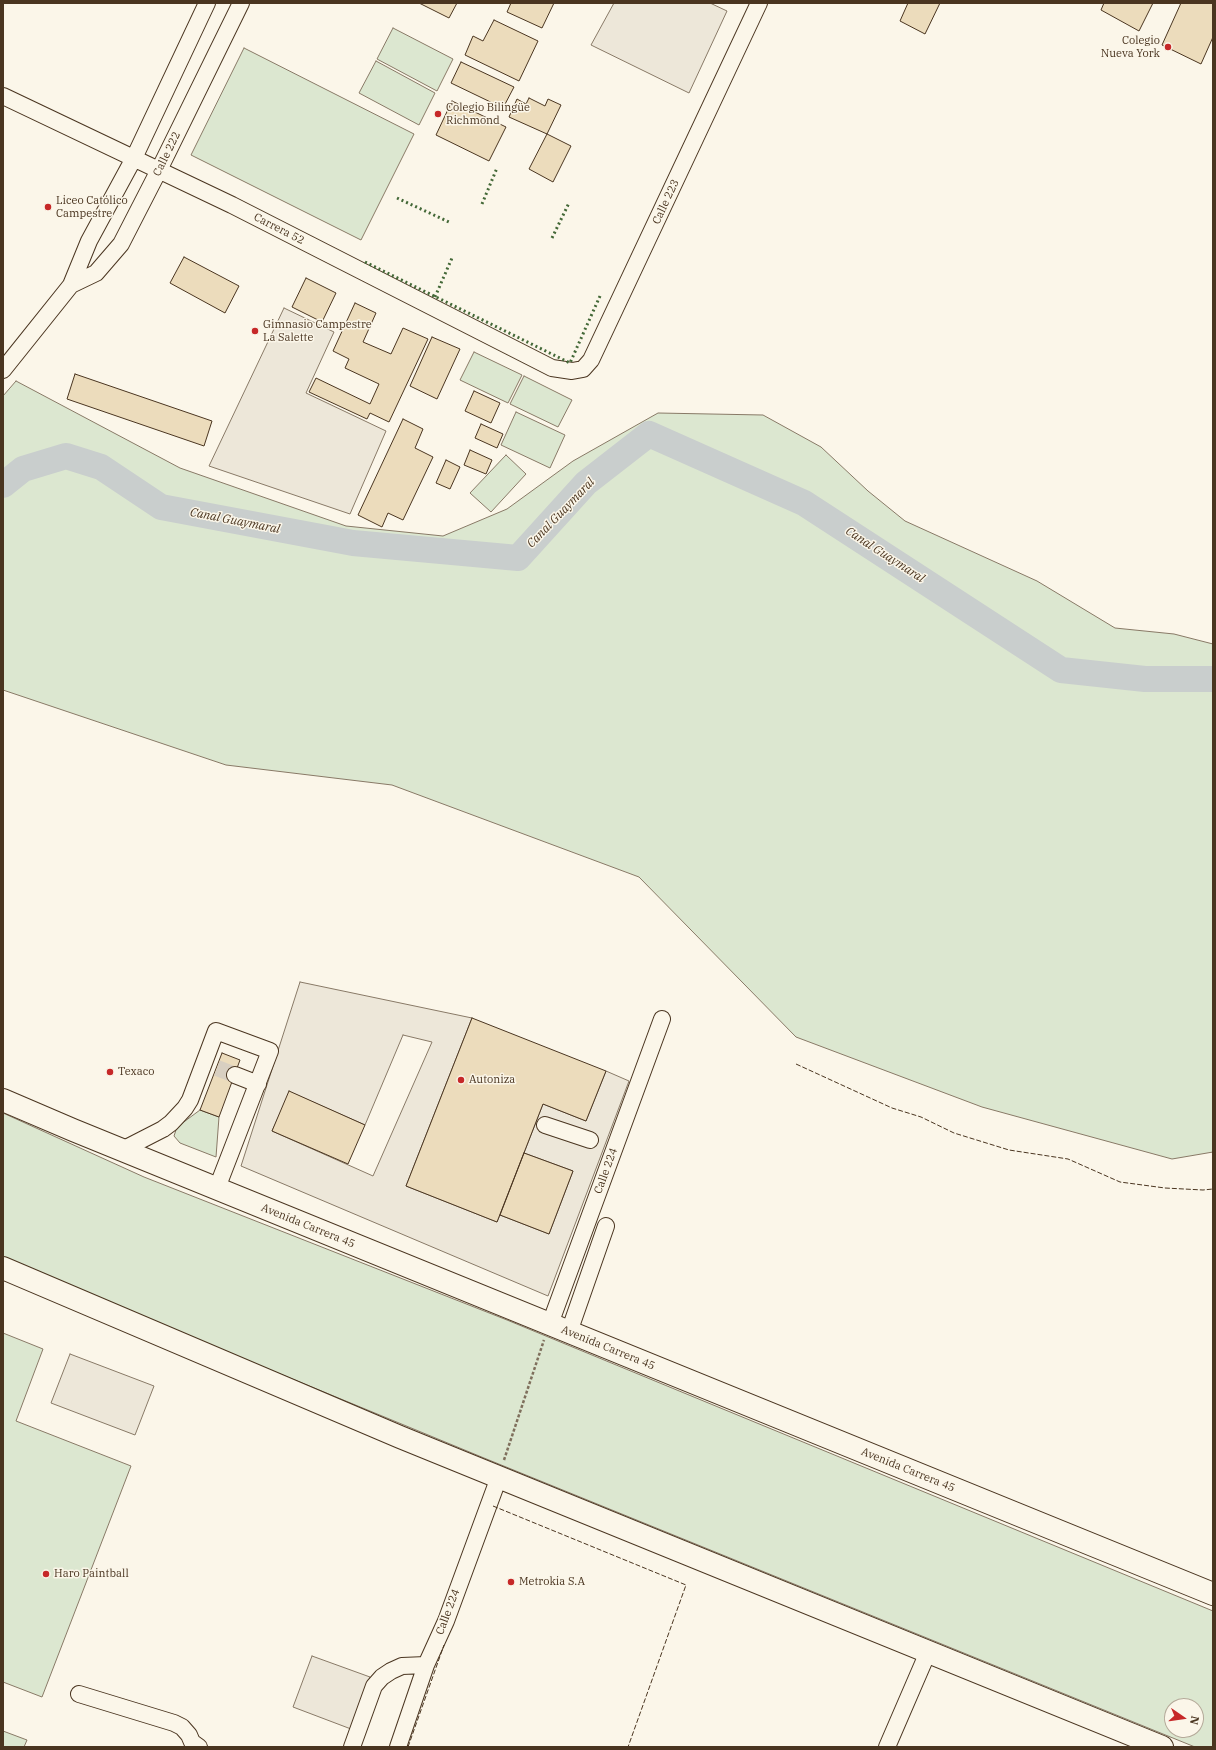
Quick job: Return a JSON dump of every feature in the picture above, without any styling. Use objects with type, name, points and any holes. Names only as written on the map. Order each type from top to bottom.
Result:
[{"type":"highway","name":"Avenida Carrera 45","points":[[3,1100],[122,1150],[1213,1594]]},
{"type":"highway","points":[[7,1271],[393,1434],[1162,1747]]},
{"type":"street","name":"Calle 222","points":[[3,370],[71,285],[89,241],[134,158],[207,3]]},
{"type":"street","name":"Calle 222","points":[[71,285],[96,274],[120,244],[159,170],[240,3]]},
{"type":"street","name":"Calle 223","points":[[552,368],[572,371],[583,370],[591,360],[759,3]]},
{"type":"street","name":"Carrera 52","points":[[3,96],[232,205],[552,368]]},
{"type":"street","name":"Calle 224","points":[[559,1328],[662,1019]]},
{"type":"street","points":[[122,1150],[163,1128],[179,1115],[211,1065],[216,1031],[270,1051],[217,1188]]},
{"type":"street","points":[[235,1075],[258,1084]]},
{"type":"street","points":[[545,1125],[590,1140]]},
{"type":"street","points":[[559,1328],[606,1226]]},
{"type":"street","name":"Calle 224","points":[[398,1747],[426,1665],[446,1620],[499,1477]]},
{"type":"street","points":[[887,1747],[928,1652]]},
{"type":"street","points":[[352,1747],[374,1686],[382,1677],[402,1666],[426,1665]]},
{"type":"street","points":[[79,1694],[174,1723],[182,1727],[189,1735],[192,1742],[199,1747]]},
{"type":"path","points":[[499,1477],[559,1328]]},
{"type":"green space","points":[[393,28],[453,59],[437,91],[377,59]]},
{"type":"green space","points":[[244,48],[414,134],[361,240],[191,155]]},
{"type":"green space","points":[[376,61],[435,93],[419,125],[359,93]]},
{"type":"green space","points":[[474,352],[522,375],[508,403],[460,380]]},
{"type":"green space","points":[[524,376],[572,400],[558,427],[510,404]]},
{"type":"green space","points":[[16,381],[180,468],[346,526],[443,536],[507,509],[573,461],[658,413],[763,415],[821,447],[868,491],[905,521],[1037,581],[1115,628],[1174,634],[1213,644],[1213,1152],[1172,1159],[982,1107],[796,1037],[639,877],[392,785],[226,765],[3,690],[3,396]]},
{"type":"green space","points":[[516,412],[565,435],[550,468],[501,445]]},
{"type":"green space","points":[[506,455],[526,474],[491,512],[470,493]]},
{"type":"green space","points":[[200,1110],[219,1117],[216,1157],[180,1143],[174,1136],[177,1127]]},
{"type":"green space","points":[[3,1113],[144,1177],[507,1320],[1213,1611],[1213,1747],[1195,1747],[1173,1738],[1204,1738],[1204,1698],[1164,1698],[1164,1734],[484,1458],[86,1294],[3,1257]]},
{"type":"green space","name":"Haro Paintball","points":[[3,1333],[43,1349],[16,1421],[131,1466],[42,1697],[3,1682]]},
{"type":"green space","points":[[3,1731],[27,1740],[24,1747],[3,1747]]},
{"type":"shaded area","points":[[614,3],[710,3],[727,11],[689,93],[591,45]]},
{"type":"shaded area","points":[[284,308],[334,332],[306,393],[386,431],[350,514],[209,466]]},
{"type":"shaded area","points":[[300,982],[472,1018],[406,1186],[497,1222],[500,1215],[549,1234],[573,1171],[524,1153],[543,1104],[586,1121],[606,1071],[629,1081],[548,1296],[241,1166]],"holes":[[[403,1035],[432,1042],[373,1176],[272,1131],[290,1092],[365,1125]]]},
{"type":"shaded area","points":[[70,1354],[154,1386],[135,1435],[51,1403]]},
{"type":"shaded area","points":[[312,1656],[370,1677],[351,1729],[293,1707]]},
{"type":"building","points":[[419,3],[457,3],[449,18]]},
{"type":"building","points":[[511,3],[554,3],[542,28],[507,12]]},
{"type":"building","points":[[908,3],[940,3],[925,34],[900,21]]},
{"type":"building","points":[[1104,3],[1153,3],[1139,31],[1101,10]]},
{"type":"building","points":[[1181,3],[1213,3],[1213,37],[1201,64],[1162,45]]},
{"type":"building","points":[[494,20],[538,41],[519,81],[465,55],[473,36],[483,41]]},
{"type":"building","points":[[461,62],[514,87],[503,108],[451,83]]},
{"type":"building","points":[[529,98],[545,106],[548,99],[561,105],[547,134],[509,117],[517,99],[526,104]]},
{"type":"building","points":[[452,101],[506,127],[489,161],[436,135]]},
{"type":"building","points":[[547,134],[571,146],[553,182],[529,169]]},
{"type":"building","points":[[184,257],[239,286],[225,313],[170,283]]},
{"type":"building","points":[[306,278],[336,293],[322,322],[292,307]]},
{"type":"building","points":[[355,303],[376,313],[363,342],[391,354],[403,328],[428,339],[389,422],[370,413],[367,419],[309,392],[316,378],[370,404],[379,384],[345,368],[349,359],[333,351]]},
{"type":"building","points":[[432,337],[460,349],[437,399],[410,386]]},
{"type":"building","points":[[75,374],[212,421],[204,446],[67,399]]},
{"type":"building","points":[[474,391],[500,403],[491,423],[465,411]]},
{"type":"building","points":[[403,419],[423,429],[415,448],[433,457],[403,520],[388,513],[382,527],[358,515]]},
{"type":"building","points":[[481,424],[503,434],[497,448],[475,438]]},
{"type":"building","points":[[470,450],[492,460],[486,474],[464,465]]},
{"type":"building","points":[[446,460],[460,467],[450,489],[436,483]]},
{"type":"building","points":[[472,1018],[606,1071],[586,1121],[543,1104],[497,1222],[406,1186]]},
{"type":"building","points":[[222,1053],[240,1060],[219,1117],[200,1110]]},
{"type":"building","points":[[289,1091],[365,1125],[348,1164],[272,1131]]},
{"type":"building","points":[[524,1153],[573,1171],[549,1234],[500,1215]]},
{"type":"waterway","name":"Canal Guaymaral","points":[[3,485],[23,469],[66,456],[101,467],[161,507],[353,543],[518,558],[586,483],[649,434],[804,503],[1061,670],[1145,679],[1213,679]]},
{"type":"tunnel","points":[[217,1068],[235,1075]]},
{"type":"hedge","points":[[482,204],[497,168]]},
{"type":"hedge","points":[[397,198],[449,222]]},
{"type":"hedge","points":[[552,238],[569,203]]},
{"type":"hedge","points":[[435,297],[452,258]]},
{"type":"hedge","points":[[365,262],[570,363],[600,296]]},
{"type":"fence","points":[[796,1064],[892,1108],[921,1117],[954,1133],[1009,1150],[1068,1159],[1120,1182],[1165,1188],[1203,1190],[1213,1189]]},
{"type":"fence","points":[[493,1506],[686,1585],[628,1747]]},
{"type":"fence","points":[[408,1747],[444,1645]]},
{"type":"place","name":"Colegio Nueva York","points":[[1168,47]]},
{"type":"place","name":"Colegio Bilingüe Richmond","points":[[438,114]]},
{"type":"place","name":"Liceo Católico Campestre","points":[[48,207]]},
{"type":"place","name":"Gimnasio Campestre La Salette","points":[[255,331]]},
{"type":"place","name":"Texaco","points":[[110,1072]]},
{"type":"place","name":"Autoniza","points":[[461,1080]]},
{"type":"place","name":"Haro Paintball","points":[[46,1574]]},
{"type":"place","name":"Metrokia S.A","points":[[511,1582]]}]
